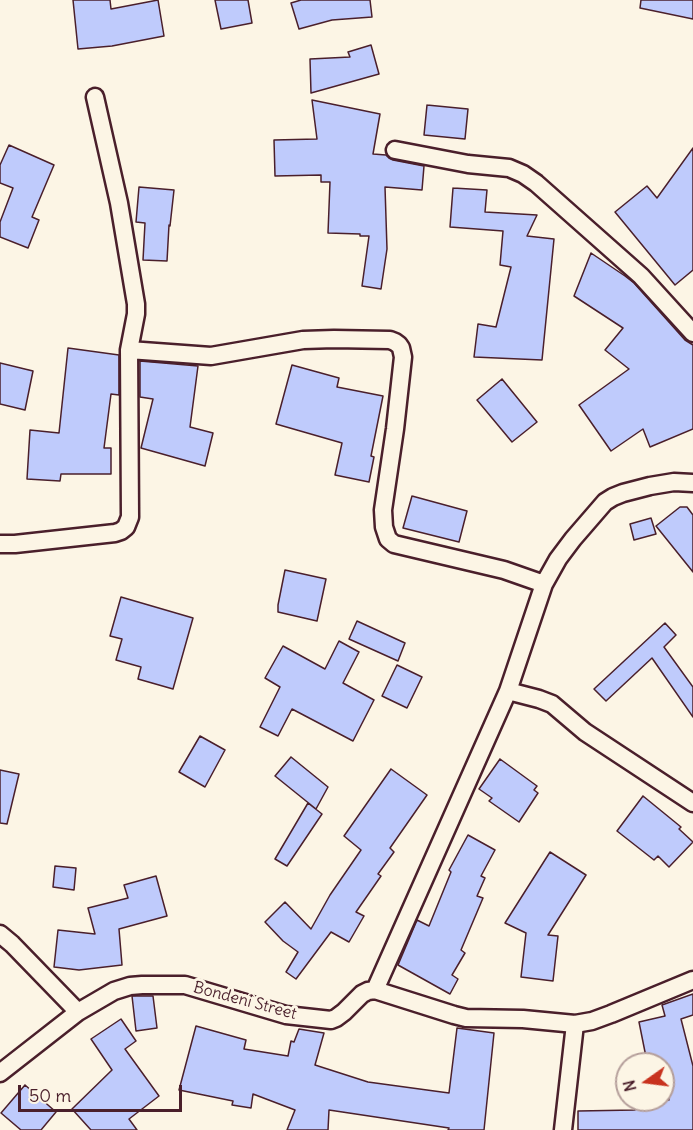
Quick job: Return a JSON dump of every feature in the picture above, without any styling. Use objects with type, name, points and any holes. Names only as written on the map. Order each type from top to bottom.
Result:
[{"type":"street","points":[[0,544],[115,533],[126,527],[130,517],[129,350],[136,304],[119,203],[95,97]]},
{"type":"street","points":[[395,150],[468,164],[509,168],[523,174],[640,276],[693,333]]},
{"type":"street","points":[[129,350],[210,357],[303,340],[356,339],[395,342],[401,348],[403,357],[383,510],[384,528],[388,539],[394,544],[504,570],[544,584]]},
{"type":"street","points":[[693,483],[650,486],[622,493],[605,502],[558,559],[544,584],[508,691],[375,990],[466,1018],[523,1019],[575,1024],[592,1021],[693,980]]},
{"type":"street","points":[[508,691],[552,704],[585,732],[693,803]]},
{"type":"street","points":[[0,934],[78,1012]]},
{"type":"street","name":"Bondeni Street","points":[[0,1073],[78,1012],[114,991],[130,986],[185,986],[286,1015],[331,1020],[344,1012],[362,994],[375,990]]},
{"type":"street","points":[[563,1130],[575,1024]]},
{"type":"building","points":[[73,0],[110,0],[111,9],[158,0],[164,36],[112,46],[78,49]]},
{"type":"building","points":[[215,0],[248,0],[252,23],[221,29]]},
{"type":"building","points":[[301,0],[370,0],[372,17],[332,20],[299,29],[291,3]]},
{"type":"building","points":[[641,0],[693,0],[693,19],[640,8]]},
{"type":"building","points":[[371,45],[379,74],[311,93],[310,59],[350,57],[348,52]]},
{"type":"building","points":[[312,100],[380,114],[373,154],[386,155],[393,160],[424,166],[422,190],[385,187],[387,249],[381,289],[362,286],[369,236],[328,233],[330,182],[321,182],[321,175],[275,176],[274,140],[317,139]]},
{"type":"building","points":[[427,105],[468,109],[465,139],[424,135]]},
{"type":"building","points":[[9,145],[54,165],[32,217],[39,220],[28,248],[0,237],[0,222],[13,188],[0,183],[0,165]]},
{"type":"building","points":[[693,148],[693,270],[675,285],[615,212],[647,186],[657,198]]},
{"type":"building","points":[[139,187],[174,190],[167,261],[143,260],[145,223],[136,222]]},
{"type":"building","points":[[453,188],[487,190],[485,212],[537,215],[527,236],[554,239],[542,360],[474,357],[478,324],[496,327],[511,267],[500,265],[503,231],[450,227]]},
{"type":"building","points":[[591,253],[634,283],[685,340],[693,345],[693,429],[650,447],[643,429],[611,451],[579,405],[629,369],[605,350],[623,328],[574,296]]},
{"type":"building","points":[[68,348],[119,355],[119,395],[111,394],[104,448],[111,448],[111,474],[61,474],[60,481],[27,479],[30,430],[59,433]]},
{"type":"building","points":[[140,361],[198,366],[190,427],[213,433],[205,466],[141,448],[153,399],[140,397]]},
{"type":"building","points":[[0,363],[33,371],[25,410],[0,404]]},
{"type":"building","points":[[292,365],[339,378],[337,387],[383,396],[371,456],[374,457],[369,482],[335,475],[342,443],[276,424]]},
{"type":"building","points":[[502,379],[537,422],[512,442],[477,400]]},
{"type":"building","points":[[412,496],[467,511],[459,542],[403,528]]},
{"type":"building","points":[[680,507],[687,507],[693,515],[693,572],[656,526]]},
{"type":"building","points":[[651,518],[656,534],[634,540],[630,524]]},
{"type":"building","points":[[285,570],[326,579],[317,621],[278,612]]},
{"type":"building","points":[[121,597],[193,618],[173,689],[138,679],[141,667],[116,660],[122,639],[110,636]]},
{"type":"building","points":[[357,621],[405,643],[398,661],[349,639]]},
{"type":"building","points":[[665,623],[676,635],[664,647],[693,687],[693,717],[652,658],[606,701],[594,689]]},
{"type":"building","points":[[339,641],[359,652],[343,683],[374,700],[353,741],[292,709],[278,736],[260,727],[280,687],[265,678],[283,646],[325,669]]},
{"type":"building","points":[[397,665],[422,677],[407,708],[382,696]]},
{"type":"building","points":[[200,736],[225,750],[205,787],[179,772]]},
{"type":"building","points":[[291,757],[328,787],[316,809],[275,776]]},
{"type":"building","points":[[500,759],[537,786],[534,790],[538,793],[519,822],[489,801],[492,798],[479,789]]},
{"type":"building","points":[[391,769],[427,795],[390,848],[394,852],[378,874],[381,876],[356,912],[364,916],[349,942],[331,932],[296,979],[286,972],[298,952],[283,941],[265,922],[285,902],[311,929],[330,895],[361,850],[344,836]]},
{"type":"building","points":[[0,770],[19,774],[7,824],[0,823]]},
{"type":"building","points":[[643,796],[681,827],[679,829],[693,842],[669,867],[658,856],[654,860],[617,831]]},
{"type":"building","points":[[308,803],[322,814],[287,866],[275,859]]},
{"type":"building","points":[[468,835],[495,850],[481,876],[485,878],[477,896],[483,898],[461,950],[465,953],[452,975],[458,979],[450,994],[398,965],[417,920],[429,926],[451,872],[449,870]]},
{"type":"building","points":[[550,852],[586,875],[548,935],[558,936],[553,981],[521,977],[526,933],[505,923]]},
{"type":"building","points":[[55,866],[76,868],[74,890],[53,887]]},
{"type":"building","points":[[156,876],[167,916],[119,929],[122,965],[79,970],[54,967],[58,930],[95,934],[88,908],[128,898],[124,885]]},
{"type":"building","points":[[693,994],[693,1015],[681,1019],[693,1066],[693,1130],[578,1130],[578,1111],[675,1112],[675,1052],[645,1052],[639,1022],[665,1016],[662,1005]]},
{"type":"building","points":[[132,996],[153,996],[157,1028],[136,1031]]},
{"type":"building","points":[[121,1019],[136,1041],[125,1049],[159,1096],[129,1119],[137,1130],[91,1130],[72,1109],[112,1070],[91,1039]]},
{"type":"building","points":[[196,1026],[246,1040],[244,1049],[288,1056],[291,1041],[294,1042],[299,1029],[324,1033],[315,1065],[368,1082],[449,1093],[457,1028],[494,1033],[484,1130],[448,1130],[449,1128],[329,1110],[328,1130],[287,1130],[295,1110],[253,1094],[251,1108],[232,1105],[233,1101],[179,1090]]},
{"type":"building","points":[[25,1085],[56,1112],[41,1130],[21,1130],[1,1113]]}]
